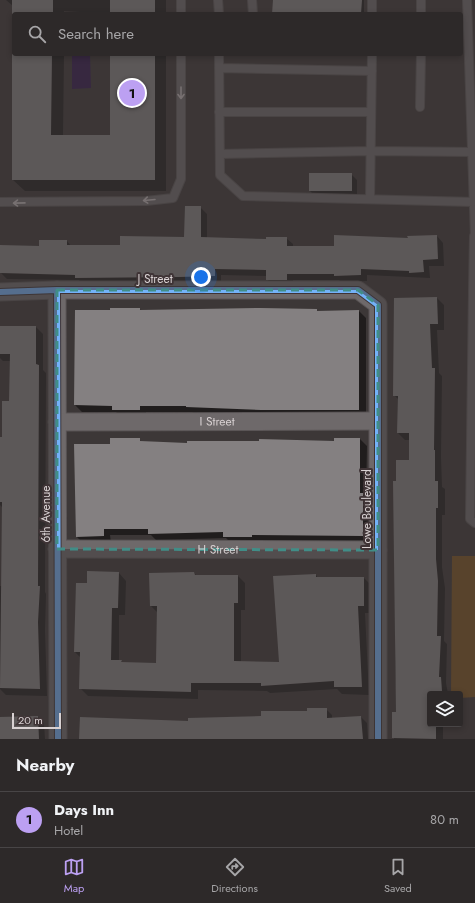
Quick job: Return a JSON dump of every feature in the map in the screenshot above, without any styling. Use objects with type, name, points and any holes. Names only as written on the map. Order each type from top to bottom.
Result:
[{"type":"street","name":"J Street","points":[[0,292],[57,290],[358,290]]},
{"type":"street","name":"6th Avenue","points":[[57,290],[58,739]]},
{"type":"street","name":"Lowe Boulevard","points":[[358,290],[378,305],[378,739]]},
{"type":"street","name":"I Street","points":[[58,422],[377,421]]},
{"type":"street","name":"H Street","points":[[57,549],[378,550]]},
{"type":"lane","points":[[181,0],[181,12]]},
{"type":"lane","points":[[218,0],[218,12]]},
{"type":"lane","points":[[252,0],[253,12]]},
{"type":"lane","points":[[372,0],[372,12]]},
{"type":"lane","points":[[421,0],[421,12]]},
{"type":"lane","points":[[467,0],[474,236],[470,519],[475,523]]},
{"type":"lane","points":[[0,202],[146,201],[173,198],[181,179],[181,56]]},
{"type":"lane","points":[[219,56],[220,175],[243,196],[473,202]]},
{"type":"lane","points":[[370,199],[372,56]]},
{"type":"lane","points":[[420,108],[421,56]]},
{"type":"lane","points":[[219,68],[372,71]]},
{"type":"lane","points":[[219,112],[371,112]]},
{"type":"lane","points":[[220,154],[371,151],[472,152]]},
{"type":"highlighted area","points":[[57,290],[358,290],[378,305],[378,550],[57,549]]},
{"type":"shaded area","points":[[72,56],[90,56],[91,88],[72,89]]},
{"type":"shaded area","points":[[452,556],[475,556],[475,697],[463,698],[463,691],[451,691]]},
{"type":"building","points":[[12,0],[53,0],[53,12],[12,12]]},
{"type":"building","points":[[110,0],[155,0],[155,12],[110,12]]},
{"type":"building","points":[[273,0],[362,0],[361,12],[272,12]]},
{"type":"building","points":[[12,56],[52,56],[51,135],[110,135],[110,56],[155,56],[155,180],[12,180]]},
{"type":"building","points":[[309,173],[352,173],[352,191],[309,191]]},
{"type":"building","points":[[185,206],[201,206],[201,237],[266,239],[266,237],[287,237],[287,246],[334,246],[334,235],[408,238],[407,236],[437,235],[438,259],[423,260],[424,272],[409,273],[409,271],[361,269],[361,275],[334,276],[334,274],[287,274],[287,280],[266,280],[266,270],[215,269],[215,276],[179,277],[75,278],[75,275],[0,273],[0,245],[39,246],[39,240],[67,240],[67,245],[120,245],[120,236],[184,237]]},
{"type":"building","points":[[437,297],[438,324],[430,324],[432,368],[435,368],[434,450],[435,481],[438,481],[438,508],[436,508],[436,559],[438,581],[437,636],[441,636],[439,677],[441,677],[442,691],[427,691],[427,727],[436,727],[436,739],[392,738],[392,712],[396,712],[393,481],[396,481],[396,460],[409,460],[409,433],[397,433],[398,396],[393,396],[394,298]]},
{"type":"building","points":[[110,308],[140,308],[140,310],[261,308],[317,309],[317,311],[359,310],[359,410],[261,410],[186,406],[140,406],[140,410],[112,410],[112,406],[74,405],[75,310],[110,310]]},
{"type":"building","points":[[0,326],[36,326],[36,364],[39,365],[38,586],[40,586],[38,622],[40,689],[0,688],[2,502],[0,502],[0,437],[2,437],[2,401],[9,401],[10,354],[0,354]]},
{"type":"building","points":[[110,438],[140,438],[140,441],[187,443],[187,441],[259,441],[259,439],[334,441],[334,438],[360,438],[360,493],[363,493],[363,536],[252,535],[252,537],[223,537],[223,532],[148,534],[148,529],[104,529],[104,536],[76,537],[74,444],[110,444]]},
{"type":"building","points":[[87,571],[119,572],[118,608],[112,608],[111,660],[122,660],[121,662],[156,663],[157,606],[150,606],[149,573],[194,572],[195,575],[238,575],[238,603],[234,603],[234,661],[279,662],[273,576],[316,574],[316,577],[364,577],[364,606],[358,606],[362,687],[334,687],[334,681],[261,686],[261,683],[191,683],[191,692],[79,689],[80,652],[74,652],[76,583],[87,583]]},
{"type":"building","points":[[307,708],[327,708],[327,718],[361,716],[363,739],[79,739],[80,717],[188,721],[188,718],[261,716],[261,711],[307,711]]},
{"type":"building","points":[[38,716],[39,739],[0,739],[0,717]]},
{"type":"cycle path","points":[[57,290],[58,739]]},
{"type":"cycle path","points":[[0,292],[57,290],[358,290],[378,305],[378,739]]},
{"type":"place","name":"Days Inn","points":[[132,93]]}]
